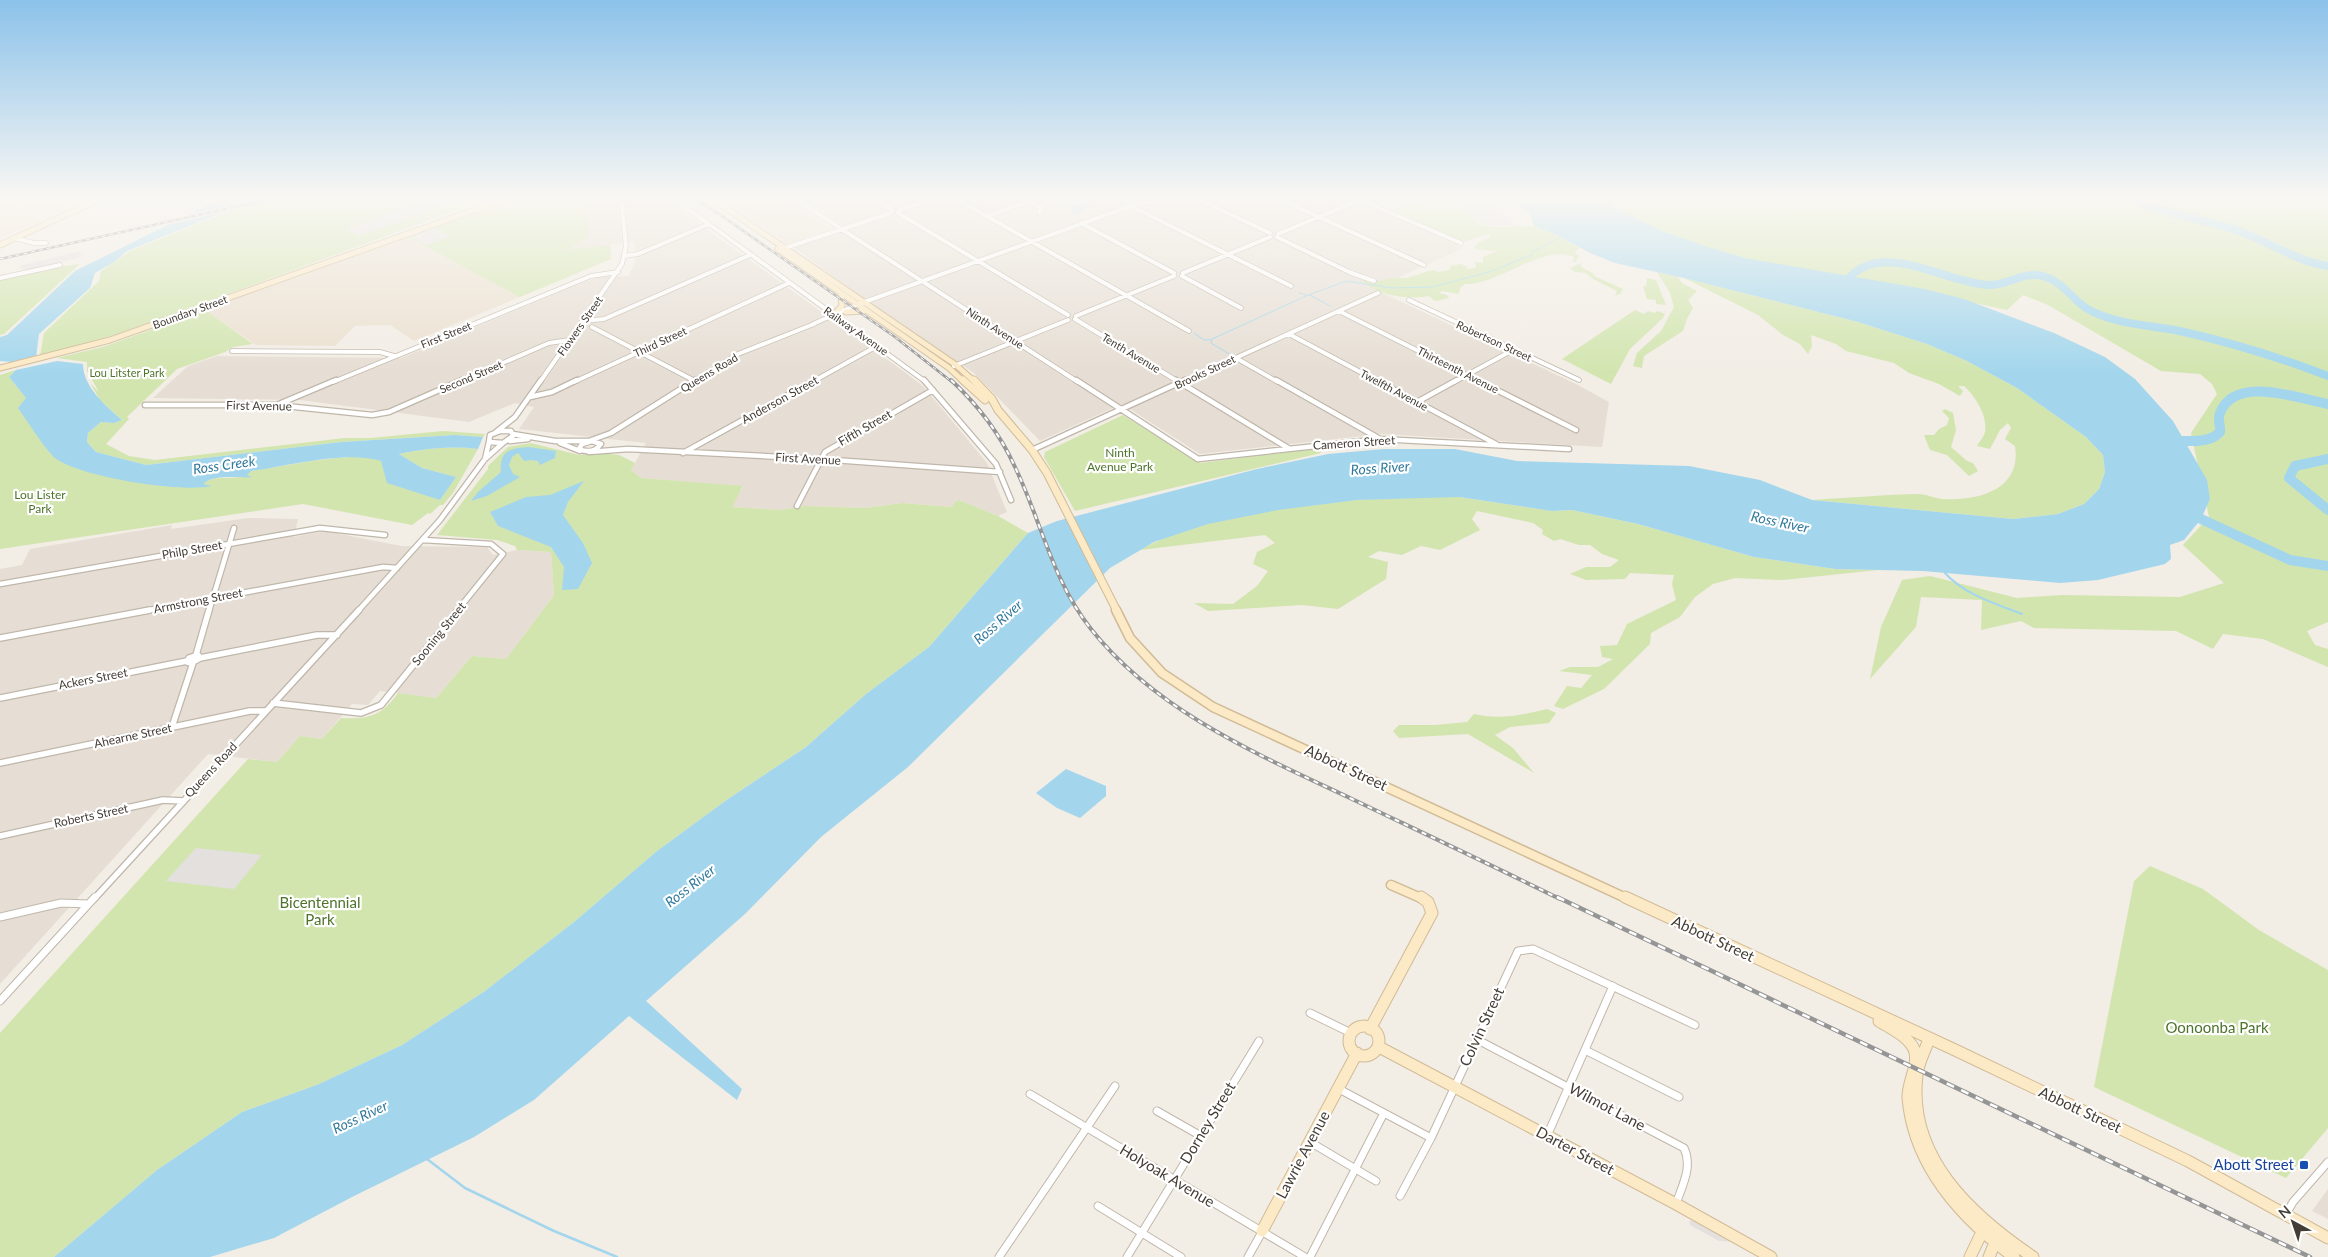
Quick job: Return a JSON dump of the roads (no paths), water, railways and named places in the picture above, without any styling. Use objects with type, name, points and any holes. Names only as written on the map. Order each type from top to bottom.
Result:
[{"type":"main road","name":"Boundary Street","points":[[124,335],[340,256]]},
{"type":"main road","name":"Boundary Street","points":[[0,368],[88,347],[346,256]]},
{"type":"main road","name":"Railway Avenue","points":[[788,256],[841,294],[956,365],[998,406],[998,410],[1032,450],[1047,473],[1066,510]]},
{"type":"main road","name":"Railway Avenue","points":[[795,256],[860,305],[866,312],[949,368],[993,408],[998,410]]},
{"type":"main road","points":[[835,316],[842,306],[841,294]]},
{"type":"main road","points":[[846,312],[866,312]]},
{"type":"main road","name":"Abbott Street","points":[[1066,510],[1130,638],[1162,673],[1213,707],[1930,1039],[2188,1161],[2328,1238]]},
{"type":"main road","points":[[1370,1029],[1432,913],[1430,905],[1425,900],[1391,884]]},
{"type":"main road","points":[[1862,1009],[1904,1037],[1914,1048],[1915,1059],[1908,1096],[1912,1127],[1927,1164],[1944,1190],[1997,1238],[2033,1257]]},
{"type":"main road","points":[[1358,1028],[1370,1029],[1379,1038],[1378,1048],[1367,1055],[1357,1053],[1348,1041],[1351,1033],[1358,1028]]},
{"type":"main road","points":[[1930,1039],[1916,1080],[1917,1108],[1923,1134],[1936,1163],[1984,1228]]},
{"type":"main road","name":"Darter Street","points":[[1378,1048],[1454,1086],[1676,1204],[1771,1257]]},
{"type":"main road","name":"Lawrie Avenue","points":[[1262,1231],[1357,1053]]},
{"type":"main road","points":[[1970,1257],[1984,1228]]},
{"type":"main road","points":[[1989,1257],[1997,1238]]},
{"type":"main road","points":[[1997,1238],[2014,1257]]},
{"type":"street","name":"Flowers Street","points":[[489,442],[489,437],[515,417],[530,397],[618,272],[624,256]]},
{"type":"street","points":[[583,320],[604,319],[748,256]]},
{"type":"street","name":"Railway Avenue","points":[[751,256],[926,382],[996,464],[1012,500]]},
{"type":"street","name":"Ninth Avenue","points":[[883,256],[1198,459]]},
{"type":"street","points":[[970,256],[1068,317],[1076,318],[1174,275],[1182,275],[1226,256]]},
{"type":"street","points":[[860,305],[993,256]]},
{"type":"street","points":[[1055,256],[1189,331]]},
{"type":"street","points":[[1139,256],[1174,275]]},
{"type":"street","points":[[1228,256],[1291,286]]},
{"type":"street","points":[[1317,256],[1349,272],[1374,281]]},
{"type":"street","points":[[1403,256],[1424,265]]},
{"type":"street","points":[[0,278],[60,265]]},
{"type":"street","name":"First Street","points":[[276,405],[598,274],[618,272]]},
{"type":"street","points":[[1182,275],[1241,308]]},
{"type":"street","name":"Third Street","points":[[530,397],[552,392],[789,283]]},
{"type":"street","name":"Brooks Street","points":[[1032,450],[1378,293]]},
{"type":"street","name":"Robertson Street","points":[[1410,300],[1579,380]]},
{"type":"street","name":"Queens Road","points":[[589,441],[611,433],[738,354],[860,305]]},
{"type":"street","name":"Queens Road","points":[[835,316],[860,305]]},
{"type":"street","name":"Thirteenth Avenue","points":[[1339,311],[1576,430]]},
{"type":"street","points":[[949,368],[1068,317]]},
{"type":"street","name":"Tenth Avenue","points":[[1076,318],[1181,384],[1289,448]]},
{"type":"street","points":[[592,327],[695,381]]},
{"type":"street","name":"Twelfth Avenue","points":[[1289,334],[1499,445]]},
{"type":"street","name":"Second Street","points":[[372,415],[389,412],[549,343],[570,340]]},
{"type":"street","name":"Anderson Street","points":[[683,453],[877,346]]},
{"type":"street","points":[[1417,402],[1513,350]]},
{"type":"street","points":[[232,351],[380,352],[394,356]]},
{"type":"street","points":[[1236,358],[1380,439]]},
{"type":"street","name":"Fifth Street","points":[[797,506],[820,459],[829,449],[933,390]]},
{"type":"street","name":"First Avenue","points":[[145,405],[276,405],[372,415]]},
{"type":"street","name":"Flowers Street","points":[[513,433],[512,427],[515,417]]},
{"type":"street","points":[[496,432],[504,430],[554,441],[589,441]]},
{"type":"street","points":[[423,540],[485,459],[513,433]]},
{"type":"street","name":"Queens Road","points":[[589,452],[597,449],[611,433]]},
{"type":"street","points":[[485,459],[489,442],[495,444],[534,438]]},
{"type":"street","name":"Cameron Street","points":[[1198,459],[1380,439],[1569,449]]},
{"type":"street","points":[[554,441],[580,451],[580,446],[589,441]]},
{"type":"street","name":"First Avenue","points":[[589,441],[595,441],[616,449]]},
{"type":"street","name":"First Avenue","points":[[580,451],[616,449],[820,459],[1000,472]]},
{"type":"street","name":"Philp Street","points":[[0,584],[328,527],[386,535]]},
{"type":"street","points":[[198,657],[234,528]]},
{"type":"street","name":"Queens Road","points":[[0,1001],[423,540]]},
{"type":"street","name":"Sooning Street","points":[[273,703],[360,713],[381,705],[503,554],[491,544],[423,540]]},
{"type":"street","name":"Armstrong Street","points":[[0,638],[383,567],[397,568]]},
{"type":"street","points":[[172,728],[190,662],[198,657],[317,635],[337,635]]},
{"type":"street","name":"Ackers Street","points":[[0,698],[190,662]]},
{"type":"street","name":"Ahearne Street","points":[[0,763],[250,711],[265,711]]},
{"type":"street","name":"Roberts Street","points":[[0,836],[163,800],[183,801]]},
{"type":"street","points":[[0,917],[61,903],[88,904]]},
{"type":"street","name":"Colvin Street","points":[[1400,1196],[1431,1138],[1518,951],[1533,949],[1614,986]]},
{"type":"street","points":[[1547,1136],[1614,986],[1695,1025]]},
{"type":"street","points":[[1310,1013],[1351,1033]]},
{"type":"street","name":"Wilmot Lane","points":[[1476,1039],[1684,1148],[1689,1162],[1676,1204]]},
{"type":"street","name":"Dorney Street","points":[[1127,1257],[1258,1041]]},
{"type":"street","points":[[1586,1050],[1679,1097]]},
{"type":"street","points":[[999,1257],[1114,1086]]},
{"type":"street","points":[[1339,1089],[1431,1138]]},
{"type":"street","name":"Holyoak Avenue","points":[[1030,1094],[1305,1257]]},
{"type":"street","points":[[1157,1111],[1201,1136]]},
{"type":"street","points":[[1310,1257],[1384,1113]]},
{"type":"street","points":[[1310,1142],[1376,1182]]},
{"type":"street","points":[[2286,1214],[2293,1202],[2328,1162]]},
{"type":"street","points":[[1098,1206],[1181,1257]]},
{"type":"street","name":"Lawrie Avenue","points":[[1248,1257],[1262,1231]]},
{"type":"water","points":[[106,256],[121,256],[95,273],[90,288],[39,334],[36,357],[13,362],[0,361],[0,337],[7,335],[75,271]]},
{"type":"water","name":"Ross River","points":[[1597,256],[1737,256],[1925,289],[1964,299],[2054,333],[2105,357],[2135,379],[2173,421],[2207,480],[2210,499],[2201,519],[2184,540],[2170,545],[2171,559],[2165,564],[2098,580],[2060,583],[1923,571],[1835,569],[1754,557],[1638,524],[1572,510],[1552,511],[1459,497],[1357,500],[1278,510],[1208,524],[1154,542],[1110,568],[908,767],[821,837],[745,914],[646,1001],[742,1089],[737,1100],[629,1016],[534,1100],[474,1137],[274,1238],[210,1257],[54,1257],[157,1170],[242,1112],[319,1084],[402,1045],[485,991],[574,922],[657,851],[728,799],[806,747],[866,694],[929,647],[1028,533],[1057,521],[1257,469],[1328,454],[1384,449],[1455,449],[1517,461],[1689,466],[1760,480],[1812,500],[2013,519],[2058,514],[2084,504],[2099,489],[2105,472],[2103,455],[2086,437],[2017,388],[1967,361],[1927,344],[1858,322],[1684,278],[1615,263]]},
{"type":"water","name":"Ross Creek","points":[[57,361],[83,364],[84,372],[91,388],[122,420],[114,423],[101,422],[88,433],[87,442],[96,452],[146,465],[341,442],[455,435],[483,437],[478,449],[438,448],[399,454],[422,468],[456,477],[440,500],[387,483],[381,461],[351,457],[251,471],[247,475],[252,477],[213,479],[203,484],[212,486],[197,488],[131,482],[86,471],[55,458],[18,408],[26,398],[9,377],[16,370]]},
{"type":"water","points":[[529,447],[556,451],[555,458],[540,465],[538,461],[524,461],[518,453],[512,457],[509,465],[513,474],[520,477],[487,496],[471,501],[478,492],[501,472],[502,459],[507,452],[516,448]]},
{"type":"water","points":[[584,481],[568,502],[563,515],[583,543],[592,563],[578,589],[562,590],[564,567],[551,547],[498,526],[490,512],[526,497],[550,495]]},
{"type":"water","points":[[1066,769],[1106,786],[1106,796],[1080,818],[1057,808],[1036,793]]},
{"type":"waterway","points":[[1231,355],[1211,343],[1212,339],[1306,296],[1346,281],[1392,288],[1432,287],[1489,272],[1530,256]]},
{"type":"waterway","points":[[2293,256],[2316,264],[2328,266]]},
{"type":"waterway","points":[[1842,288],[1855,272],[1872,264],[1890,262],[1910,265],[1970,282],[1988,285],[1995,285],[2028,275],[2043,276],[2059,284],[2085,307],[2102,316],[2127,323],[2175,330],[2221,341],[2275,357],[2328,376]]},
{"type":"waterway","points":[[1299,293],[1306,295]]},
{"type":"waterway","points":[[1310,295],[1330,306]]},
{"type":"waterway","points":[[1194,333],[1204,340],[1211,340]]},
{"type":"waterway","points":[[2170,441],[2196,441],[2215,436],[2220,432],[2220,413],[2228,401],[2239,394],[2269,392],[2328,404]]},
{"type":"waterway","points":[[2328,459],[2295,466],[2289,478],[2328,510]]},
{"type":"waterway","points":[[2190,510],[2201,519],[2290,560],[2328,566]]},
{"type":"waterway","points":[[1944,572],[1970,592],[2022,614]]},
{"type":"waterway","points":[[427,1159],[465,1188],[554,1231],[617,1257]]},
{"type":"railway","points":[[0,259],[15,256]]},
{"type":"railway","points":[[779,256],[895,337],[952,382]]},
{"type":"railway","points":[[951,380],[988,420],[1009,455],[1048,551],[1066,591],[1078,610],[1091,629],[1117,658],[1147,684],[1178,708],[1246,748],[1560,899]]},
{"type":"railway","points":[[1557,897],[2310,1257]]},
{"type":"place","name":"Abott Street","points":[[2304,1165]]},
{"type":"park label","name":"Lou Litster Park","points":[[127,373]]},
{"type":"park label","name":"Ninth Avenue Park","points":[[1120,460]]},
{"type":"park label","name":"Lou Lister Park","points":[[40,502]]},
{"type":"park label","name":"Bicentennial Park","points":[[320,912]]},
{"type":"park label","name":"Oonoonba Park","points":[[2217,1028]]}]
